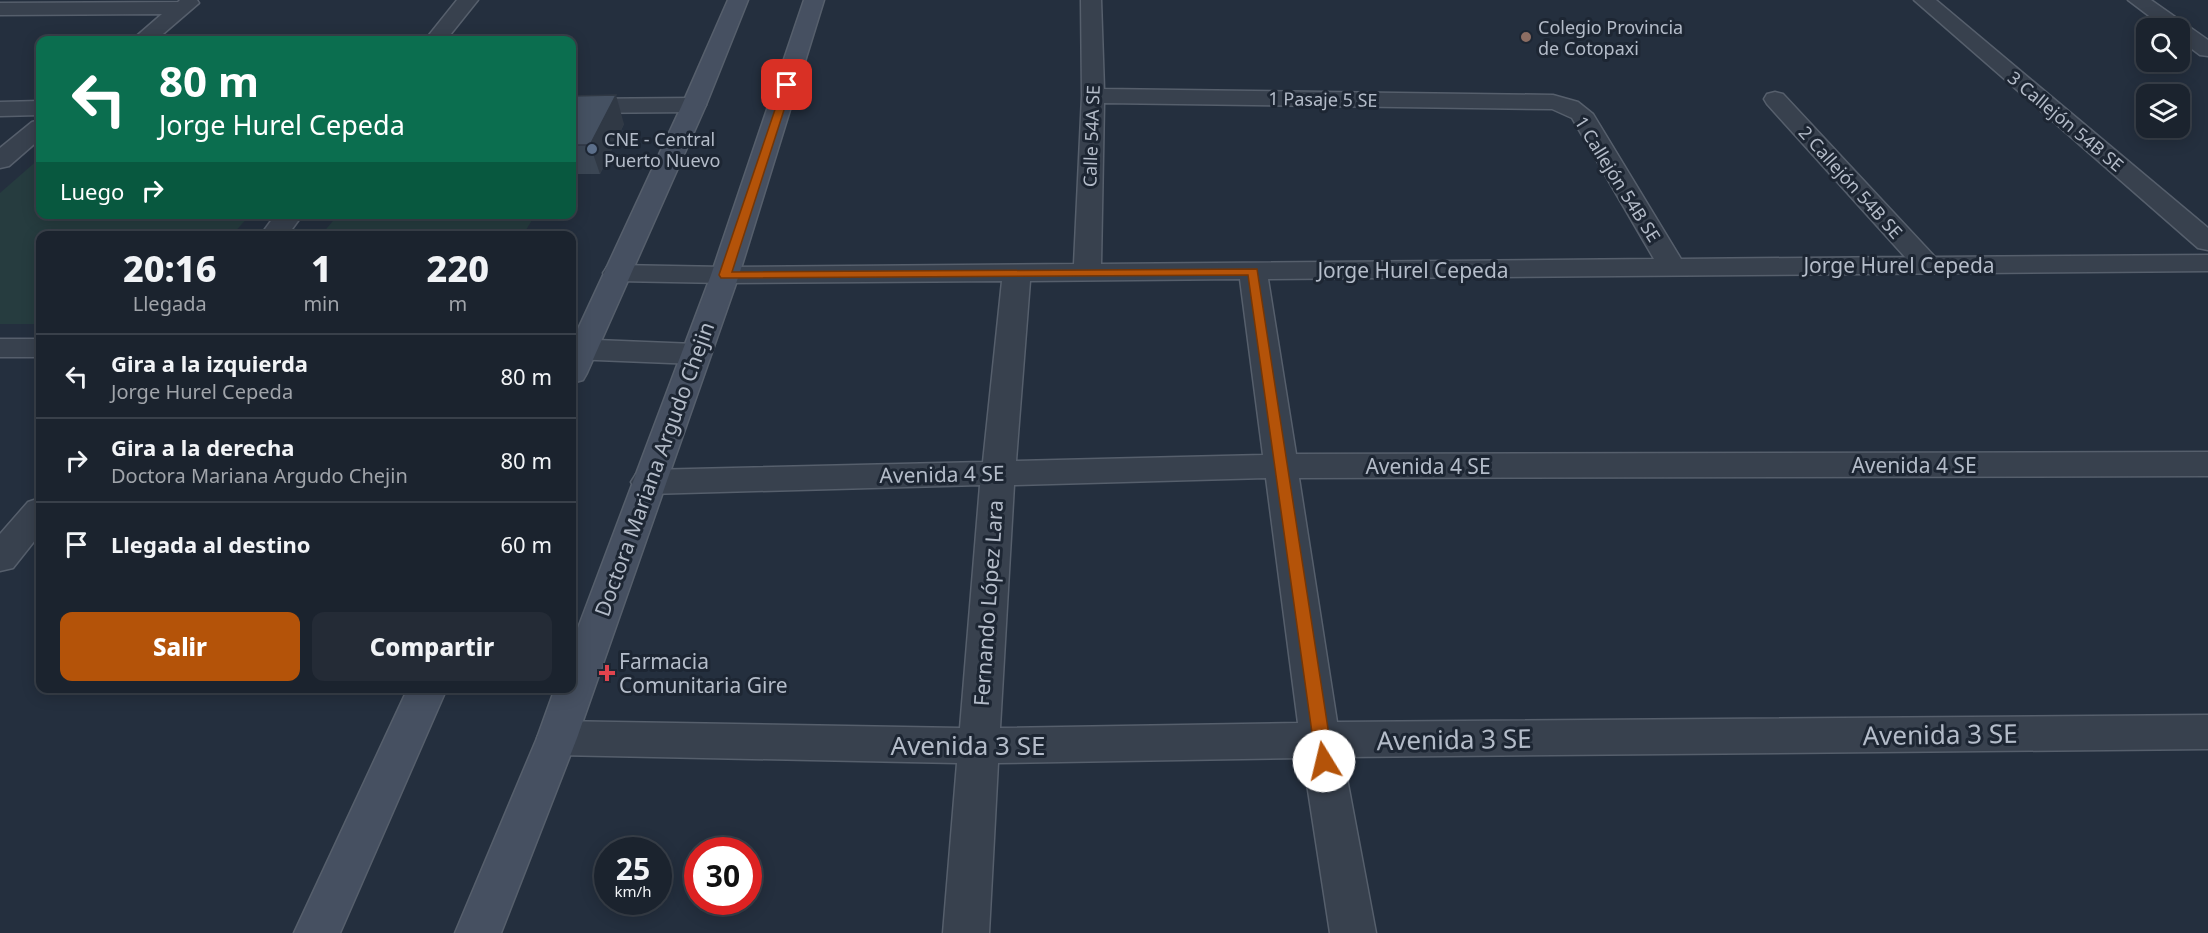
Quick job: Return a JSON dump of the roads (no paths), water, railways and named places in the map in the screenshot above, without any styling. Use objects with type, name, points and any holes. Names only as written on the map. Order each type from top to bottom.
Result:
[{"type":"main road","points":[[576,355],[617,273],[694,105],[738,0]]},
{"type":"main road","name":"Doctora Mariana Argudo Chejin","points":[[576,685],[725,275],[814,0]]},
{"type":"main road","points":[[317,933],[426,693]]},
{"type":"main road","name":"Doctora Mariana Argudo Chejin","points":[[478,933],[573,693]]},
{"type":"street","points":[[438,36],[468,0]]},
{"type":"street","name":"Calle 54A SE","points":[[1087,273],[1093,96],[1091,0]]},
{"type":"street","name":"3 Callejón 54B SE","points":[[1924,0],[2208,242]]},
{"type":"street","points":[[2138,0],[2163,18]]},
{"type":"street","points":[[0,9],[188,4]]},
{"type":"street","points":[[148,36],[188,4]]},
{"type":"street","points":[[2190,37],[2208,50]]},
{"type":"street","name":"1 Pasaje 5 SE","points":[[1093,96],[1553,102]]},
{"type":"street","name":"2 Callejón 54B SE","points":[[1775,99],[1927,265]]},
{"type":"street","name":"1 Callejón 54B SE","points":[[1553,102],[1570,107],[1581,114],[1672,267]]},
{"type":"street","points":[[576,106],[694,105]]},
{"type":"street","points":[[0,109],[36,108]]},
{"type":"street","points":[[0,161],[36,130]]},
{"type":"street","points":[[277,231],[286,219]]},
{"type":"street","name":"Jorge Hurel Cepeda","points":[[617,273],[725,275],[1087,273],[2208,263]]},
{"type":"street","points":[[1253,271],[1320,740],[1353,933]]},
{"type":"street","name":"Fernando López Lara","points":[[966,933],[998,473],[1017,273]]},
{"type":"street","points":[[0,348],[36,348]]},
{"type":"street","points":[[576,357],[695,354]]},
{"type":"street","name":"Avenida 4 SE","points":[[648,482],[1280,466],[2208,464]]},
{"type":"street","points":[[0,558],[36,516]]},
{"type":"street","name":"Avenida 3 SE","points":[[557,738],[978,746],[1320,740],[2208,732]]},
{"type":"place","name":"Colegio Provincia de Cotopaxi","points":[[1526,37]]},
{"type":"place","name":"CNE - Central Puerto Nuevo","points":[[592,149]]},
{"type":"place","name":"Farmacia Comunitaria Gire","points":[[607,673]]}]
